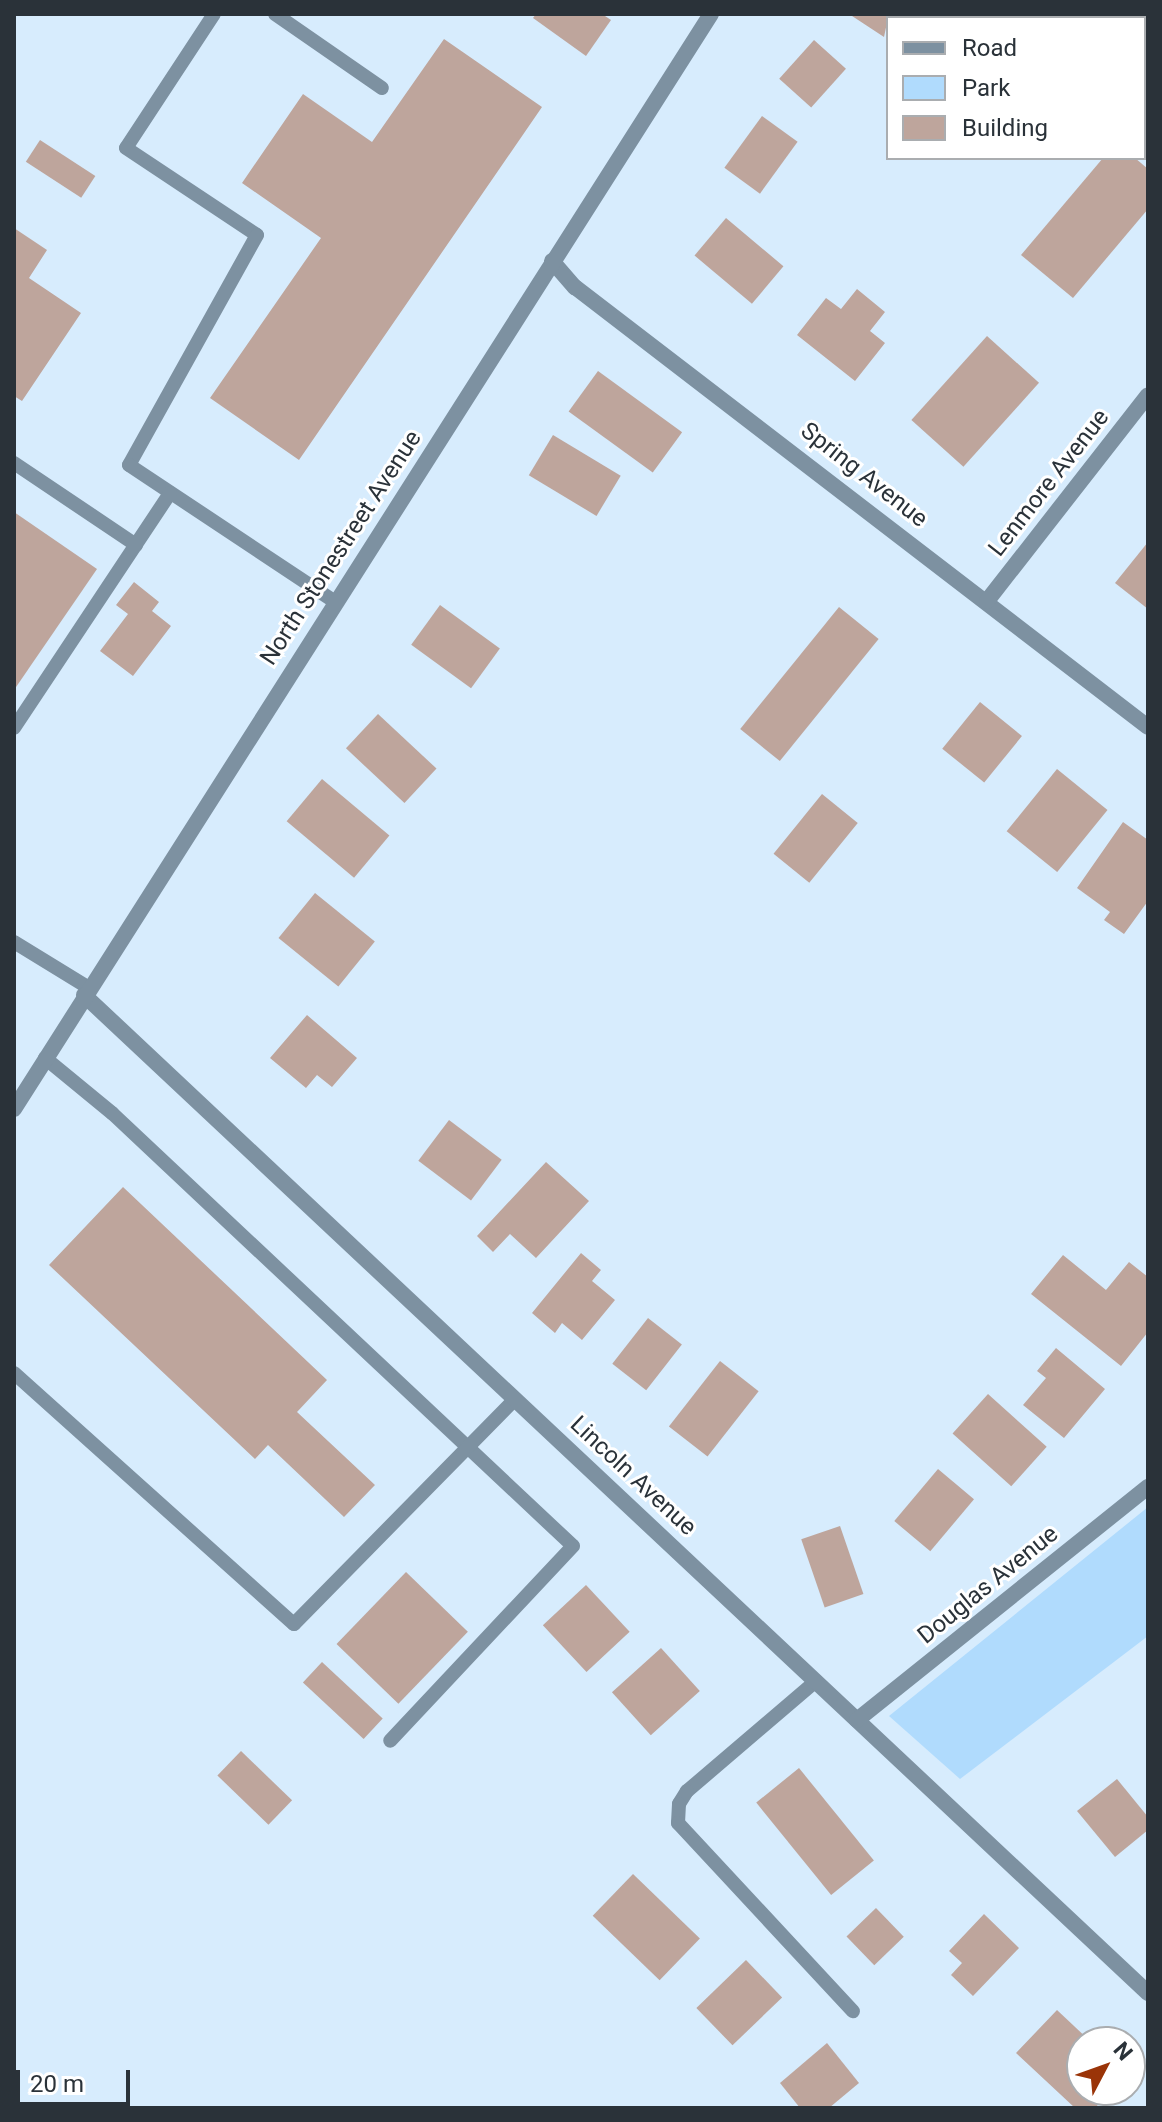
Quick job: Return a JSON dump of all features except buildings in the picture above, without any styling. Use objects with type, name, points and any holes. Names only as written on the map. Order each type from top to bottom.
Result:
[{"type":"street","name":"North Stonestreet Avenue","points":[[14,1109],[711,14]]},
{"type":"street","name":"Spring Avenue","points":[[552,261],[575,287],[1148,727]]},
{"type":"street","name":"Lenmore Avenue","points":[[987,601],[1148,395]]},
{"type":"street","name":"Lincoln Avenue","points":[[87,992],[1148,1993]]},
{"type":"street","name":"Douglas Avenue","points":[[857,1720],[1148,1487]]},
{"type":"lane","points":[[214,14],[126,148],[257,235],[129,465],[335,602]]},
{"type":"lane","points":[[275,14],[382,88]]},
{"type":"lane","points":[[14,463],[136,545]]},
{"type":"lane","points":[[14,728],[170,493]]},
{"type":"lane","points":[[14,942],[87,992]]},
{"type":"lane","points":[[45,1058],[112,1113],[573,1546],[390,1741]]},
{"type":"lane","points":[[14,1373],[294,1624],[515,1399]]},
{"type":"lane","points":[[816,1681],[687,1791],[679,1804],[678,1823],[853,2011]]},
{"type":"green space","points":[[1148,1507],[1148,1636],[960,1779],[889,1716]]}]
